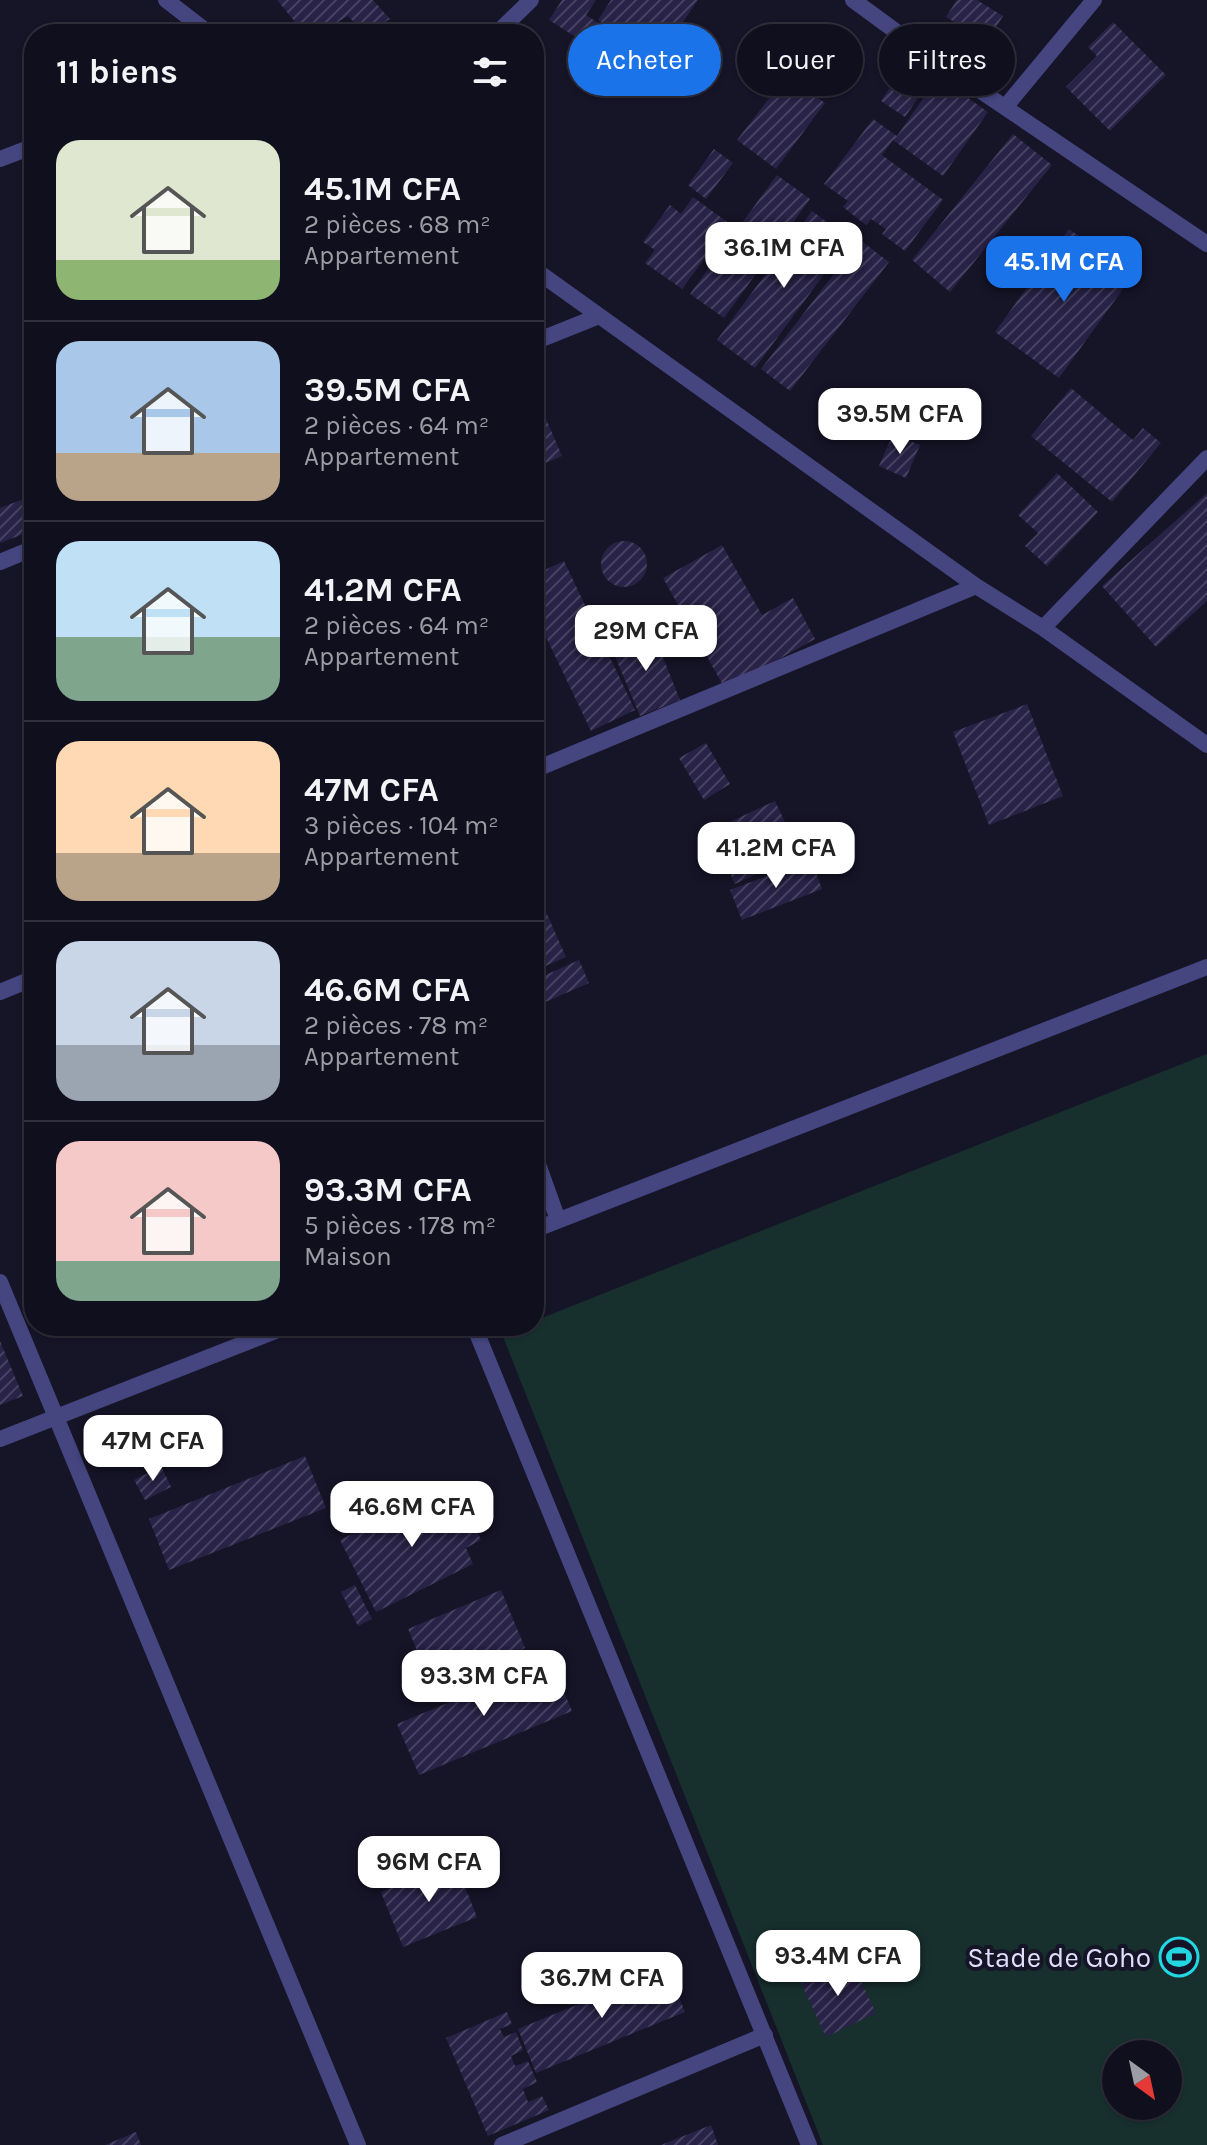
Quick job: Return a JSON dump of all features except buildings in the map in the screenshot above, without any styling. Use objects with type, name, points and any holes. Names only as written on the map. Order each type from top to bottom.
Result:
[{"type":"street","points":[[166,0],[197,24]]},
{"type":"street","points":[[506,24],[531,0]]},
{"type":"street","points":[[853,0],[935,60],[1207,244]]},
{"type":"street","points":[[1006,106],[1094,0]]},
{"type":"street","points":[[0,159],[24,150]]},
{"type":"street","points":[[544,276],[976,586],[1043,628],[1207,745]]},
{"type":"street","points":[[544,338],[599,316]]},
{"type":"street","points":[[1043,628],[1207,458]]},
{"type":"street","points":[[0,562],[24,552]]},
{"type":"street","points":[[544,766],[976,586]]},
{"type":"street","points":[[544,1226],[1207,967]]},
{"type":"street","points":[[0,992],[24,982]]},
{"type":"street","points":[[544,1181],[558,1220]]},
{"type":"street","points":[[0,1282],[358,2145]]},
{"type":"street","points":[[0,1439],[263,1336]]},
{"type":"street","points":[[478,1336],[809,2145]]},
{"type":"street","points":[[502,2145],[765,2035]]},
{"type":"green space","points":[[1207,1054],[1207,2145],[823,2145],[503,1336],[544,1336],[544,1317]]},
{"type":"place","name":"Stade de Goho","points":[[1179,1957]]}]
